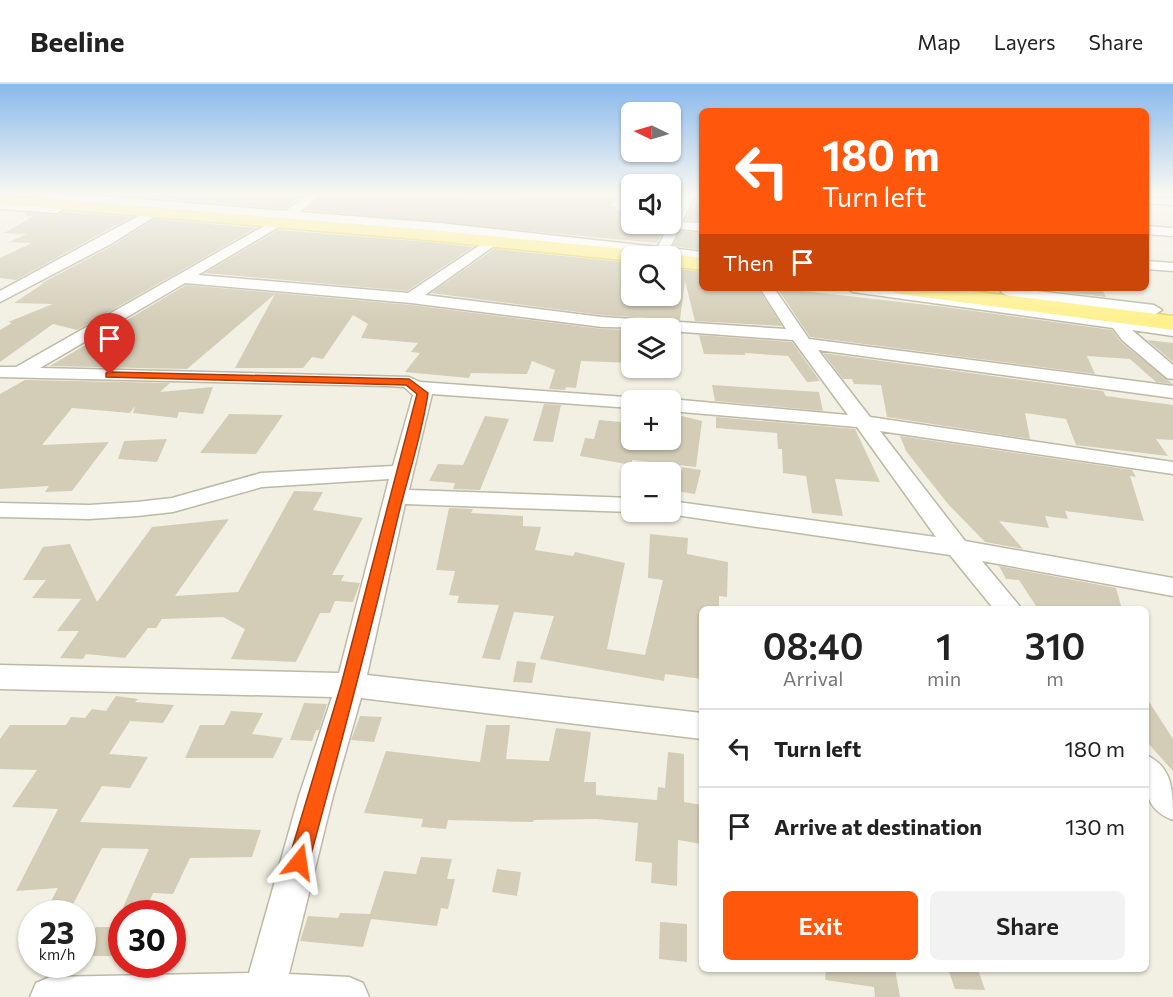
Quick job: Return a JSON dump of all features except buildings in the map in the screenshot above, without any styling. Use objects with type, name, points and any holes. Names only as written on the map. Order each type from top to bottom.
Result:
[{"type":"main road","points":[[461,238],[488,244],[621,255]]},
{"type":"main road","points":[[681,260],[699,263]]},
{"type":"main road","points":[[921,291],[1114,320],[1165,321]]},
{"type":"street","points":[[0,297],[107,238]]},
{"type":"street","points":[[6,376],[252,238]]},
{"type":"street","points":[[430,238],[621,260]]},
{"type":"street","points":[[494,238],[621,251]]},
{"type":"street","points":[[411,298],[488,244]]},
{"type":"street","points":[[681,256],[699,256]]},
{"type":"street","points":[[1149,265],[1173,267]]},
{"type":"street","points":[[681,266],[699,269]]},
{"type":"street","points":[[180,278],[411,298],[602,322],[801,339],[1173,392]]},
{"type":"street","points":[[769,291],[862,422],[957,548],[1006,606]]},
{"type":"street","points":[[877,291],[1114,320],[1173,374]]},
{"type":"street","points":[[989,291],[1165,321]]},
{"type":"street","points":[[1147,295],[1165,321]]},
{"type":"street","points":[[6,376],[387,381],[409,382],[423,393],[350,685],[316,796],[263,995]]},
{"type":"street","points":[[418,387],[621,401]]},
{"type":"street","points":[[681,406],[862,422],[1173,468]]},
{"type":"street","points":[[0,510],[89,512],[137,509],[172,505],[261,480],[402,472]]},
{"type":"street","points":[[396,497],[621,505]]},
{"type":"street","points":[[681,510],[957,548],[1173,586]]},
{"type":"street","points":[[0,677],[350,685],[699,726]]},
{"type":"street","points":[[1149,774],[1173,804]]},
{"type":"street","points":[[50,997],[263,995],[349,997]]},
{"type":"route","points":[[110,375],[409,382],[423,393],[350,685],[316,796],[299,862]]}]
